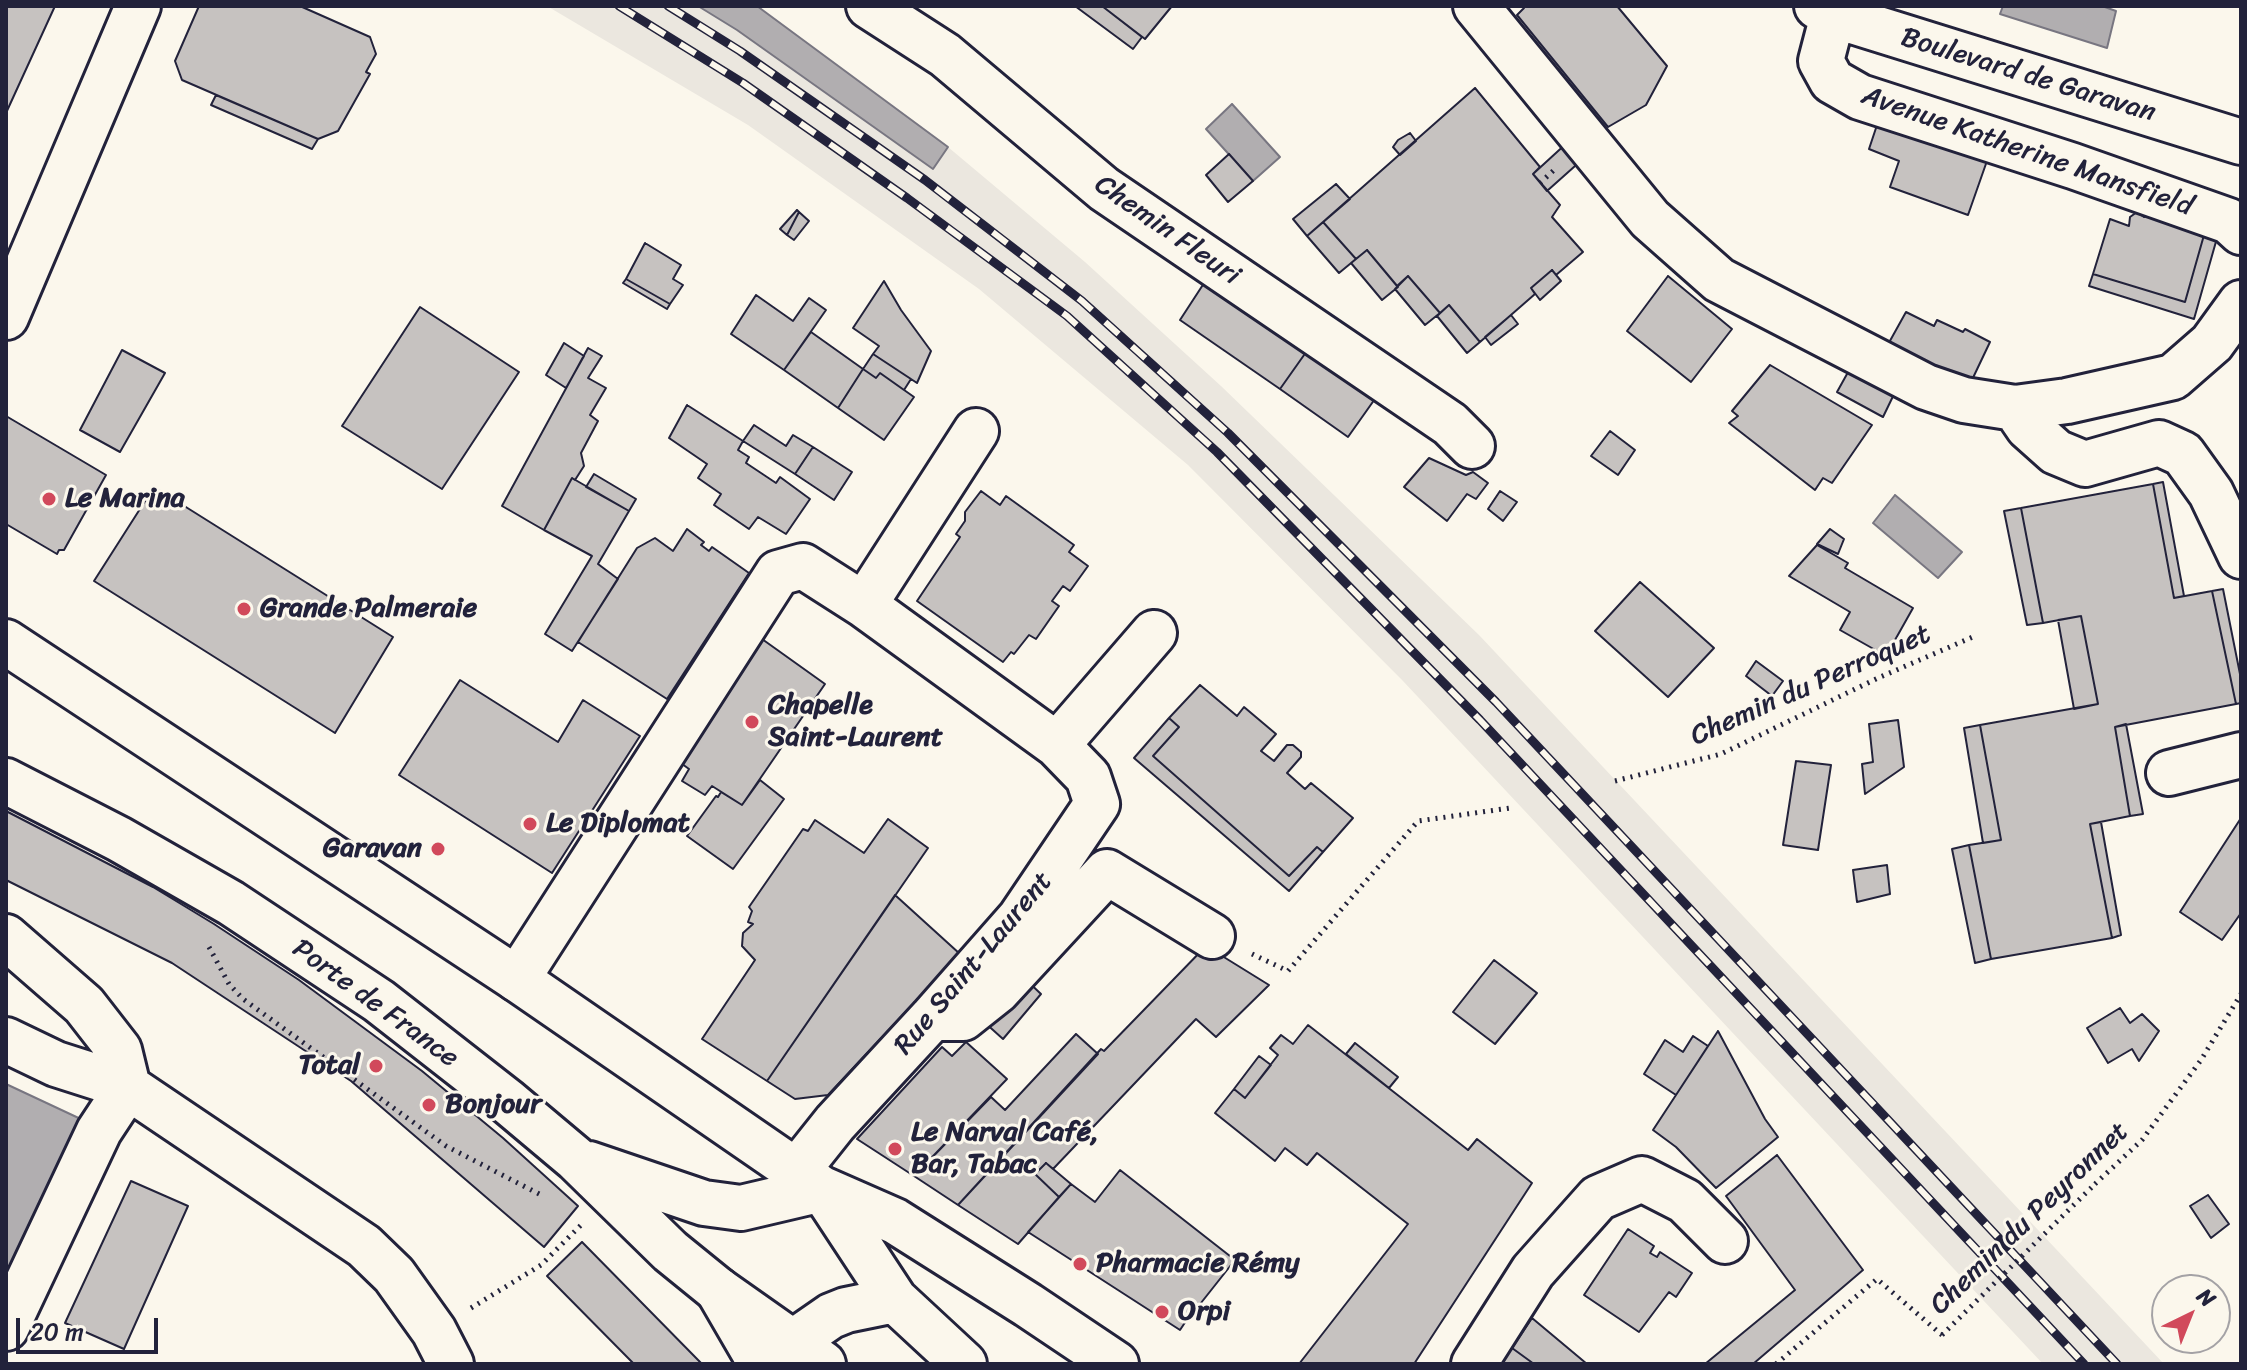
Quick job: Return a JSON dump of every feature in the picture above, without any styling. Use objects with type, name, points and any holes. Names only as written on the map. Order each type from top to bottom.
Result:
[{"type":"street","points":[[6,317],[138,6]]},
{"type":"street","name":"Chemin Fleuri","points":[[869,6],[945,55],[1104,189],[1450,424],[1472,446]]},
{"type":"street","points":[[1476,6],[1650,219],[1719,280],[1926,387],[1964,400],[2015,408],[2067,401],[2173,377],[2212,343],[2241,303]]},
{"type":"street","name":"Boulevard de Garavan","points":[[1825,11],[2241,142]]},
{"type":"street","name":"Avenue Katherine Mansfield","points":[[1825,11],[1821,61],[1832,81],[1860,97],[2073,166],[2229,221],[2241,232]]},
{"type":"street","points":[[2015,408],[2028,427],[2056,452],[2085,464],[2159,443],[2183,454],[2211,493],[2241,556]]},
{"type":"street","points":[[864,605],[976,431]]},
{"type":"street","name":"Rue Saint-Laurent","points":[[517,979],[778,573],[803,566],[864,605],[1057,745],[1088,777],[1097,804],[1020,918],[835,1123],[809,1181]]},
{"type":"street","points":[[1057,745],[1154,633]]},
{"type":"street","points":[[6,642],[517,979],[809,1181],[895,1221],[1116,1364]]},
{"type":"street","points":[[2169,773],[2241,755]]},
{"type":"street","name":"Porte de France","points":[[6,781],[119,839],[256,919],[379,1001],[576,1159],[670,1251],[718,1290],[789,1359]]},
{"type":"street","points":[[932,1018],[963,1018],[997,991],[1107,872],[1212,936]]},
{"type":"street","points":[[6,937],[84,1005],[119,1050],[128,1087],[99,1131],[6,1328]]},
{"type":"street","points":[[6,1040],[56,1064],[128,1087],[364,1246],[394,1275],[442,1347]]},
{"type":"street","points":[[576,1159],[704,1203],[741,1208],[809,1181]]},
{"type":"street","points":[[1474,1364],[1533,1271],[1598,1198],[1642,1179],[1685,1201],[1725,1241]]},
{"type":"street","points":[[809,1181],[895,1300],[957,1361]]},
{"type":"street","points":[[789,1359],[846,1310],[895,1300]]},
{"type":"path","name":"Chemin du Perroquet","points":[[1615,781],[1721,754],[1878,678],[1975,636]]},
{"type":"path","points":[[1212,936],[1288,971],[1418,821],[1510,808]]},
{"type":"path","points":[[229,984],[243,999],[446,1146],[545,1197]]},
{"type":"path","name":"Chemin du Peyronnet","points":[[1776,1364],[1877,1279],[1942,1335],[2142,1140],[2201,1060],[2241,994]]},
{"type":"path","points":[[442,1347],[541,1265],[584,1221]]},
{"type":"shaded area","points":[[547,6],[757,6],[948,147],[1085,262],[1221,386],[1479,635],[2151,1350],[2151,1354],[2164,1364],[2043,1364],[1403,681],[1188,465],[979,289],[748,125]]},
{"type":"shaded area","points":[[698,6],[757,6],[948,147],[933,169],[737,30]]},
{"type":"shaded area","points":[[2003,6],[2102,6],[2116,11],[2107,48],[2000,14]]},
{"type":"shaded area","points":[[1232,104],[1280,157],[1253,181],[1206,129]]},
{"type":"shaded area","points":[[1895,495],[1962,552],[1938,578],[1873,523]]},
{"type":"shaded area","points":[[6,1084],[85,1121],[6,1288]]},
{"type":"building","points":[[6,6],[55,6],[6,113]]},
{"type":"building","points":[[199,6],[300,6],[370,37],[376,54],[366,72],[370,74],[338,131],[318,139],[182,80],[175,61]]},
{"type":"building","points":[[1075,6],[1102,6],[1142,37],[1133,49]]},
{"type":"building","points":[[1102,6],[1172,6],[1145,39]]},
{"type":"building","points":[[1522,6],[1617,6],[1667,66],[1646,105],[1608,127],[1517,15],[1524,8]]},
{"type":"building","points":[[1475,88],[1540,167],[1533,174],[1560,205],[1552,217],[1583,252],[1556,275],[1552,270],[1531,288],[1535,294],[1480,342],[1449,305],[1440,313],[1408,276],[1397,286],[1367,250],[1356,259],[1323,222]]},
{"type":"building","points":[[216,95],[318,139],[312,149],[211,105]]},
{"type":"building","points":[[1879,119],[1988,158],[1968,215],[1890,187],[1899,161],[1869,149]]},
{"type":"building","points":[[1410,133],[1416,141],[1400,155],[1393,147]]},
{"type":"building","points":[[1569,141],[1584,158],[1547,191],[1533,174]]},
{"type":"building","points":[[1229,154],[1253,181],[1228,202],[1206,175]]},
{"type":"building","points":[[1336,184],[1350,199],[1307,236],[1293,219]]},
{"type":"building","points":[[797,210],[799,212],[787,235],[780,229]]},
{"type":"building","points":[[799,212],[809,221],[794,240],[787,235]]},
{"type":"building","points":[[2137,212],[2144,217],[2154,212],[2206,228],[2185,302],[2093,274],[2110,219],[2129,226],[2130,217]]},
{"type":"building","points":[[1323,222],[1356,259],[1339,273],[1307,236]]},
{"type":"building","points":[[2206,228],[2219,231],[2194,319],[2089,286],[2093,274],[2185,302]]},
{"type":"building","points":[[645,243],[681,265],[673,279],[683,285],[670,304],[626,279]]},
{"type":"building","points":[[1367,250],[1398,287],[1382,300],[1351,263]]},
{"type":"building","points":[[1552,270],[1561,281],[1540,300],[1531,288]]},
{"type":"building","points":[[1408,276],[1440,313],[1425,325],[1395,289]]},
{"type":"building","points":[[1668,276],[1732,329],[1691,382],[1627,331]]},
{"type":"building","points":[[1208,277],[1309,348],[1280,389],[1180,320]]},
{"type":"building","points":[[626,279],[670,304],[667,309],[623,283]]},
{"type":"building","points":[[884,281],[931,351],[917,383],[873,354],[879,346],[853,328]]},
{"type":"building","points":[[756,295],[793,321],[809,298],[826,310],[784,370],[731,334]]},
{"type":"building","points":[[1449,305],[1480,342],[1467,353],[1437,316]]},
{"type":"building","points":[[420,307],[519,372],[442,489],[342,426]]},
{"type":"building","points":[[1906,312],[1934,326],[1937,320],[1963,332],[1965,329],[1990,342],[1971,382],[1886,348]]},
{"type":"building","points":[[1511,315],[1518,324],[1491,345],[1485,337]]},
{"type":"building","points":[[811,332],[863,369],[838,408],[784,370]]},
{"type":"building","points":[[564,343],[584,356],[566,388],[546,375]]},
{"type":"building","points":[[588,348],[602,356],[588,378],[606,388],[590,415],[598,421],[581,453],[584,466],[575,480],[572,478],[544,530],[502,506]]},
{"type":"building","points":[[1309,348],[1377,396],[1348,437],[1280,389]]},
{"type":"building","points":[[122,350],[165,373],[120,452],[80,430]]},
{"type":"building","points":[[873,354],[911,379],[904,390],[880,373],[876,378],[863,369]]},
{"type":"building","points":[[1770,365],[1872,425],[1832,483],[1823,478],[1815,490],[1729,423],[1738,416],[1732,411]]},
{"type":"building","points":[[1852,365],[1897,388],[1883,417],[1837,392]]},
{"type":"building","points":[[863,369],[876,378],[880,373],[914,397],[884,440],[838,408]]},
{"type":"building","points":[[687,405],[743,441],[738,450],[749,457],[746,463],[776,483],[780,477],[810,499],[786,534],[758,517],[749,529],[714,505],[721,494],[698,478],[707,464],[669,438]]},
{"type":"building","name":"Le Marina","points":[[6,416],[106,475],[64,550],[59,550],[57,554],[6,524]]},
{"type":"building","points":[[754,425],[786,446],[793,435],[813,447],[795,474],[743,441]]},
{"type":"building","points":[[1610,431],[1635,450],[1618,475],[1591,456]]},
{"type":"building","points":[[813,447],[852,472],[834,500],[795,474]]},
{"type":"building","points":[[1429,458],[1466,475],[1473,472],[1488,483],[1476,499],[1467,494],[1447,521],[1404,487]]},
{"type":"building","points":[[594,474],[636,499],[629,511],[586,487]]},
{"type":"building","points":[[572,478],[629,511],[598,564],[618,579],[572,651],[545,634],[592,556],[544,530]]},
{"type":"building","points":[[2163,482],[2184,596],[2174,598],[2153,484]]},
{"type":"building","points":[[2153,484],[2174,598],[2212,591],[2236,704],[2115,727],[2130,816],[2090,824],[2112,938],[1991,959],[1969,845],[2001,840],[1980,725],[2098,704],[2081,616],[2043,623],[2021,508]]},
{"type":"building","name":"Grande Palmeraie","points":[[154,487],[393,637],[335,733],[94,581]]},
{"type":"building","points":[[981,491],[1000,505],[1006,496],[1074,545],[1069,552],[1088,566],[1070,591],[1063,586],[1052,601],[1059,606],[1036,639],[1029,635],[1003,662],[917,601],[960,537],[956,534],[965,521],[965,512]]},
{"type":"building","points":[[1500,491],[1517,502],[1503,521],[1488,509]]},
{"type":"building","points":[[2021,508],[2043,623],[2027,625],[2004,511]]},
{"type":"building","points":[[687,529],[704,542],[701,545],[709,551],[712,547],[749,573],[667,699],[578,642],[637,548],[655,538],[673,551]]},
{"type":"building","points":[[1830,529],[1844,539],[1838,554],[1817,544]]},
{"type":"building","points":[[1817,545],[1848,563],[1845,568],[1913,608],[1886,656],[1840,630],[1850,612],[1789,576]]},
{"type":"building","points":[[1640,582],[1714,648],[1668,697],[1595,631]]},
{"type":"building","points":[[2223,589],[2241,679],[2241,703],[2236,704],[2212,591]]},
{"type":"building","points":[[2081,616],[2098,704],[2074,709],[2058,620]]},
{"type":"building","name":"Chapelle Saint-Laurent","points":[[762,639],[825,684],[742,805],[712,786],[705,795],[682,781],[689,769],[678,761]]},
{"type":"building","points":[[1756,661],[1783,681],[1772,696],[1746,676]]},
{"type":"building","name":"Le Diplomat","points":[[460,680],[558,742],[583,700],[640,736],[552,873],[399,775]]},
{"type":"building","points":[[1200,685],[1237,716],[1244,707],[1276,734],[1261,751],[1274,761],[1287,745],[1293,745],[1301,752],[1301,757],[1287,773],[1305,789],[1311,783],[1353,818],[1323,852],[1317,847],[1289,876],[1153,756],[1179,727],[1169,718]]},
{"type":"building","points":[[1169,718],[1179,727],[1153,756],[1289,876],[1317,847],[1323,852],[1289,891],[1134,758]]},
{"type":"building","points":[[1898,720],[1904,767],[1865,794],[1862,764],[1873,762],[1869,724]]},
{"type":"building","points":[[2126,724],[2143,814],[2130,816],[2115,727]]},
{"type":"building","points":[[1980,725],[2001,840],[1983,843],[1964,728]]},
{"type":"building","points":[[1796,761],[1831,765],[1818,850],[1783,845]]},
{"type":"building","points":[[760,780],[784,799],[733,869],[687,836],[721,792],[742,805]]},
{"type":"building","points":[[6,811],[153,887],[299,980],[422,1071],[578,1206],[544,1247],[351,1081],[172,963],[6,880]]},
{"type":"building","points":[[2241,818],[2241,913],[2222,940],[2180,912]]},
{"type":"building","points":[[888,819],[928,848],[767,1081],[702,1039],[755,960],[742,946],[743,933],[753,924],[748,922],[752,911],[749,907],[803,829],[808,831],[815,820],[864,853]]},
{"type":"building","points":[[2101,822],[2121,935],[2112,938],[2090,824]]},
{"type":"building","points":[[1969,845],[1991,959],[1975,963],[1952,849]]},
{"type":"building","points":[[1887,865],[1890,894],[1857,902],[1853,870]]},
{"type":"building","points":[[895,895],[960,954],[828,1095],[795,1099],[767,1081]]},
{"type":"building","points":[[1206,946],[1269,985],[1216,1037],[1196,1019],[1053,1169],[1046,1163],[1035,1174],[1059,1197],[1018,1244],[958,1205],[1101,1049],[1104,1051]]},
{"type":"building","points":[[1494,960],[1537,993],[1495,1044],[1453,1012]]},
{"type":"building","points":[[1023,977],[1041,994],[1003,1039],[983,1021]]},
{"type":"building","points":[[2120,1008],[2130,1023],[2142,1014],[2159,1031],[2139,1061],[2132,1049],[2108,1063],[2087,1028]]},
{"type":"building","points":[[1308,1025],[1468,1150],[1477,1139],[1532,1183],[1414,1364],[1299,1364],[1408,1224],[1317,1153],[1307,1165],[1285,1148],[1275,1161],[1215,1113],[1234,1089],[1245,1098],[1278,1055],[1270,1048],[1281,1035],[1293,1044]]},
{"type":"building","points":[[1718,1031],[1765,1119],[1778,1137],[1716,1188],[1676,1147],[1653,1130]]},
{"type":"building","points":[[1076,1034],[1098,1054],[958,1205],[914,1176],[991,1097],[1005,1110]]},
{"type":"building","points":[[1693,1036],[1708,1046],[1676,1095],[1644,1074],[1665,1040],[1683,1052]]},
{"type":"building","points":[[966,1042],[1007,1079],[914,1176],[857,1139],[942,1047],[952,1056]]},
{"type":"building","points":[[1355,1043],[1398,1077],[1389,1088],[1346,1054]]},
{"type":"building","points":[[1259,1056],[1271,1065],[1245,1098],[1234,1089]]},
{"type":"building","points":[[1777,1155],[1863,1270],[1753,1364],[1705,1364],[1795,1290],[1726,1196]]},
{"type":"building","points":[[1046,1163],[1071,1184],[1059,1197],[1035,1174]]},
{"type":"building","points":[[1120,1170],[1235,1260],[1180,1330],[1028,1232],[1071,1184],[1095,1202]]},
{"type":"building","points":[[131,1181],[188,1206],[124,1349],[65,1323]]},
{"type":"building","points":[[2208,1195],[2229,1224],[2211,1238],[2190,1206]]},
{"type":"building","points":[[1628,1229],[1654,1246],[1650,1253],[1657,1257],[1660,1252],[1692,1273],[1676,1297],[1669,1292],[1639,1332],[1584,1295]]},
{"type":"building","points":[[582,1242],[702,1364],[634,1364],[547,1276]]},
{"type":"building","points":[[1532,1318],[1587,1364],[1534,1364],[1512,1348]]},
{"type":"building","points":[[1512,1348],[1534,1364],[1501,1364]]},
{"type":"railway","points":[[619,6],[743,83],[1067,316],[1217,452],[1480,720],[2084,1364]]},
{"type":"railway","points":[[668,6],[740,51],[925,180],[1082,301],[1228,433],[1496,702],[2117,1364]]},
{"type":"place","name":"Le Marina","points":[[49,499]]},
{"type":"place","name":"Grande Palmeraie","points":[[244,609]]},
{"type":"place","name":"Chapelle Saint-Laurent","points":[[752,722]]},
{"type":"place","name":"Le Diplomat","points":[[530,824]]},
{"type":"place","name":"Garavan","points":[[438,849]]},
{"type":"place","name":"Total","points":[[376,1066]]},
{"type":"place","name":"Bonjour","points":[[429,1105]]},
{"type":"place","name":"Le Narval Café, Bar, Tabac","points":[[895,1149]]},
{"type":"place","name":"Pharmacie Rémy","points":[[1080,1264]]},
{"type":"place","name":"Orpi","points":[[1162,1312]]}]
